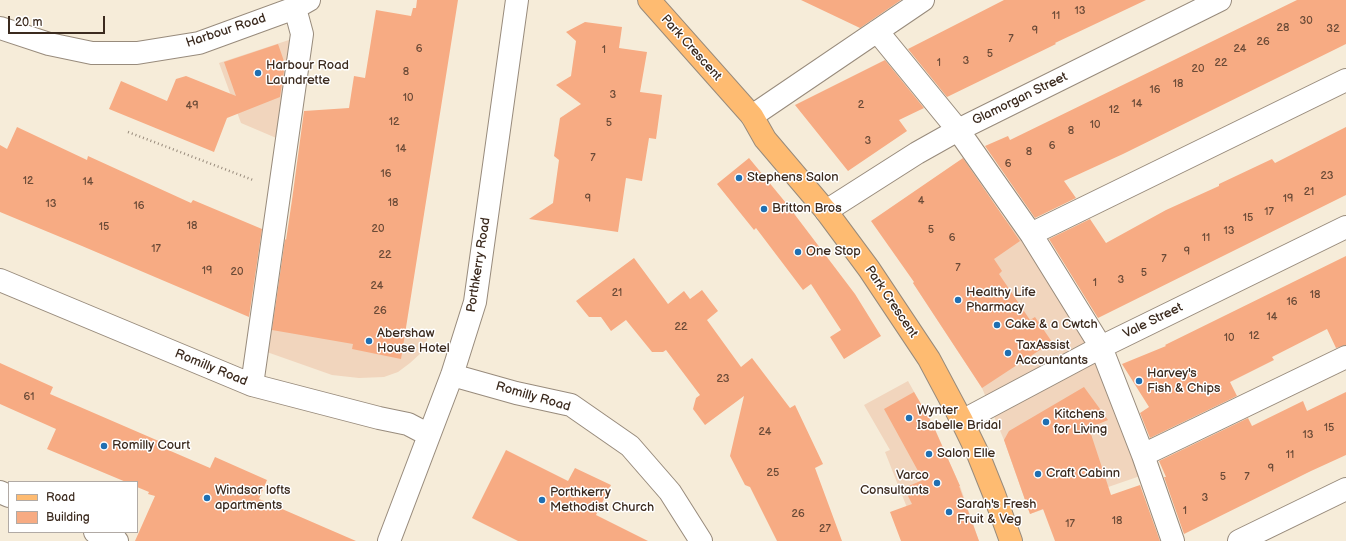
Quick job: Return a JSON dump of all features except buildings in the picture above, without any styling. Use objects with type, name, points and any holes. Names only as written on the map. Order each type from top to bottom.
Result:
[{"type":"main road","name":"Park Crescent","points":[[648,0],[752,116],[765,140],[826,211],[869,269],[929,359],[962,421],[978,454],[1011,541]]},
{"type":"street","name":"Porthkerry Road","points":[[389,541],[452,374],[475,302],[517,0]]},
{"type":"street","points":[[752,116],[923,0]]},
{"type":"street","name":"Glamorgan Street","points":[[826,211],[917,153],[958,130],[1220,0]]},
{"type":"street","points":[[252,385],[302,34],[302,4]]},
{"type":"street","name":"Harbour Road","points":[[0,28],[49,44],[92,53],[137,53],[199,43],[302,4]]},
{"type":"street","points":[[877,31],[958,130],[1031,234],[1101,347],[1143,455],[1173,541]]},
{"type":"street","points":[[1031,234],[1346,80]]},
{"type":"street","name":"Vale Street","points":[[962,421],[1101,347],[1346,227]]},
{"type":"street","name":"Romilly Road","points":[[0,280],[252,385],[379,418],[408,424],[429,435]]},
{"type":"street","points":[[1143,455],[1346,357]]},
{"type":"street","name":"Romilly Road","points":[[452,374],[516,392],[571,405],[630,446],[670,492],[701,541]]},
{"type":"street","points":[[1239,541],[1346,489]]},
{"type":"street","points":[[97,533],[117,541]]},
{"type":"path","points":[[128,132],[280,191]]},
{"type":"shaded area","points":[[295,38],[281,140],[241,123],[219,63]]},
{"type":"shaded area","points":[[1012,216],[1096,349],[1143,475],[1030,514],[1004,440],[982,388],[913,283]]},
{"type":"shaded area","points":[[272,306],[429,335],[422,352],[398,372],[384,377],[359,378],[332,375],[264,351]]},
{"type":"shaded area","points":[[908,381],[934,427],[960,486],[979,541],[940,541],[919,538],[885,452],[890,450],[864,405]]},
{"type":"place","name":"Harbour Road Laundrette","points":[[258,73]]},
{"type":"place","name":"Stephens Salon","points":[[739,178]]},
{"type":"place","name":"Britton Bros","points":[[764,209]]},
{"type":"place","name":"One Stop","points":[[798,252]]},
{"type":"place","name":"Healthy Life Pharmacy","points":[[958,300]]},
{"type":"place","name":"Cake & a Cwtch","points":[[997,325]]},
{"type":"place","name":"Abershaw House Hotel","points":[[369,341]]},
{"type":"place","name":"TaxAssist Accountants","points":[[1008,353]]},
{"type":"place","name":"Harvey's Fish & Chips","points":[[1139,381]]},
{"type":"place","name":"Wynter Isabelle Bridal","points":[[909,418]]},
{"type":"place","name":"Kitchens for Living","points":[[1046,422]]},
{"type":"place","name":"Romilly Court","points":[[104,446]]},
{"type":"place","name":"Salon Elle","points":[[929,454]]},
{"type":"place","name":"Craft Cabinn","points":[[1038,474]]},
{"type":"place","name":"Varco Consultants","points":[[937,483]]},
{"type":"place","name":"Windsor lofts apartments","points":[[207,498]]},
{"type":"place","name":"Porthkerry Methodist Church","points":[[542,500]]},
{"type":"place","name":"Sarah's Fresh Fruit & Veg","points":[[949,512]]}]
